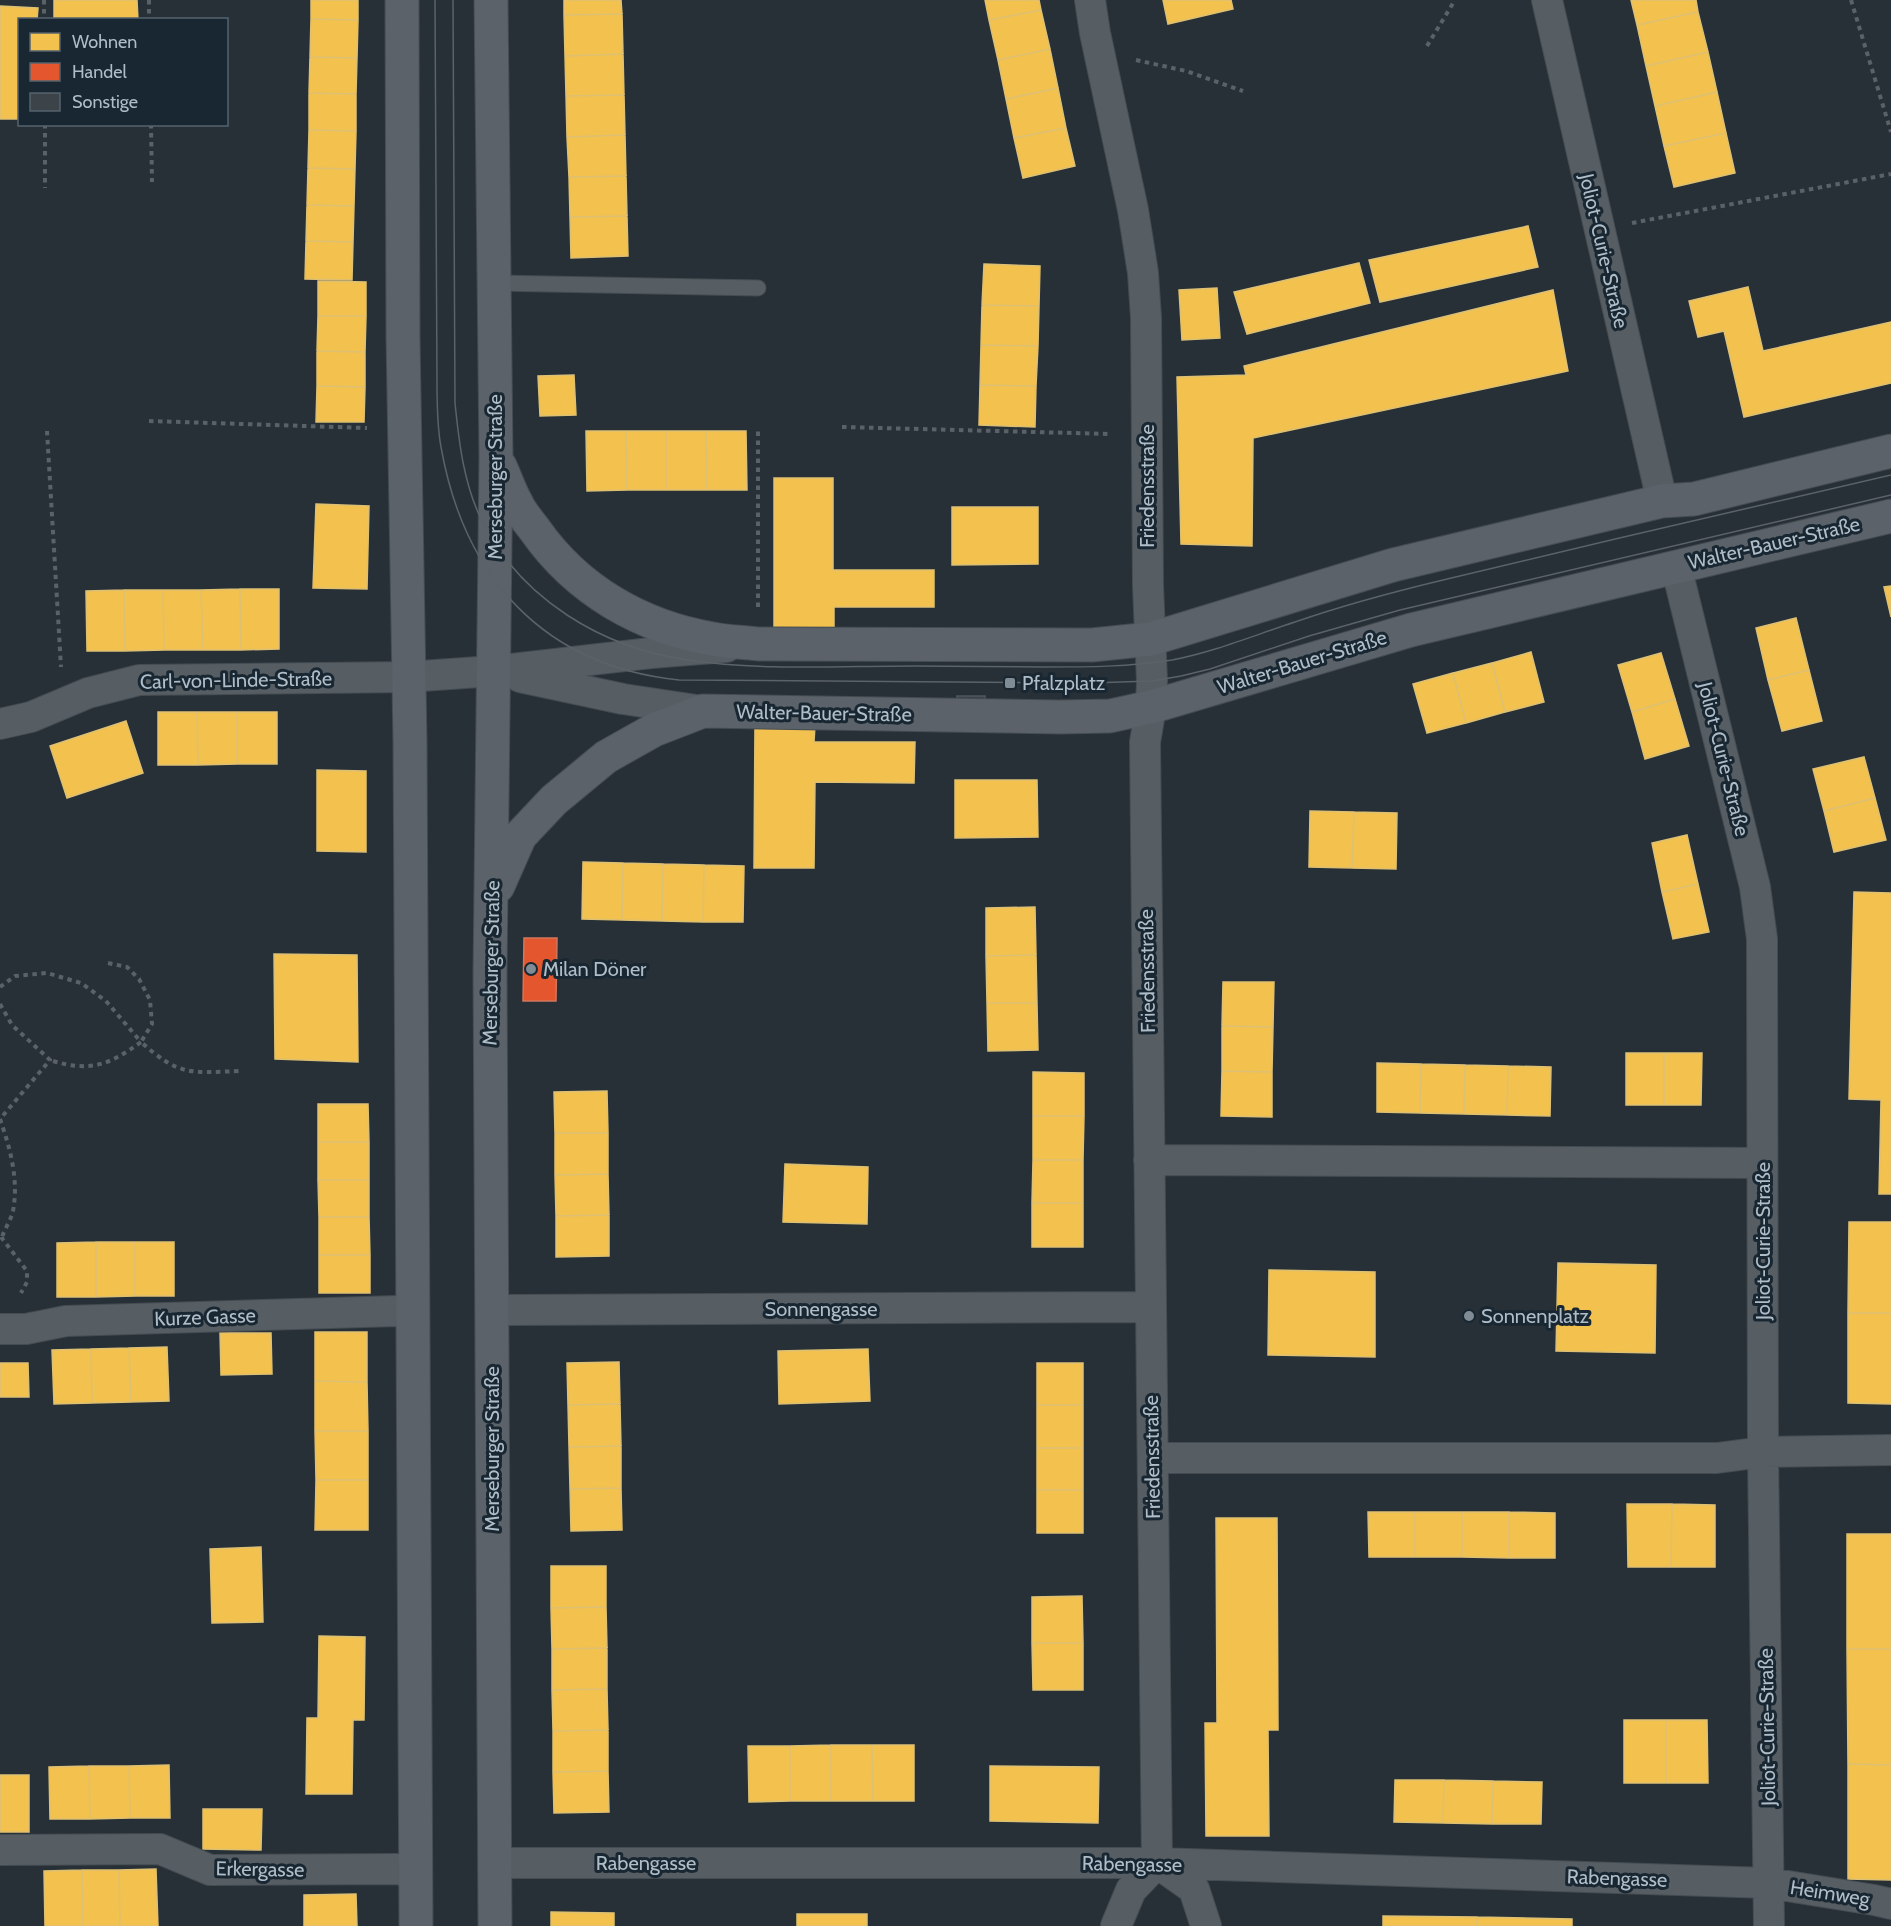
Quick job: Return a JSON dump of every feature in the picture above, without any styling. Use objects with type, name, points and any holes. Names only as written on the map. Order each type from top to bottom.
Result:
[{"type":"street","points":[[402,0],[403,337],[410,754],[411,1313],[416,1926]]},
{"type":"street","name":"Merseburger Straße","points":[[491,0],[496,457],[490,973],[495,1926]]},
{"type":"street","name":"Friedensstraße","points":[[1090,0],[1133,210],[1143,273],[1146,318],[1151,707],[1145,742],[1157,1863]]},
{"type":"street","name":"Joliot-Curie-Straße","points":[[1547,0],[1662,501]]},
{"type":"street","points":[[407,677],[493,671],[651,653],[758,644],[1092,645],[1150,639],[1393,565],[1662,501],[1694,499],[1891,451]]},
{"type":"street","points":[[496,457],[517,505],[546,547],[572,574],[604,599],[639,617],[671,628],[712,639],[758,644]]},
{"type":"street","name":"Walter-Bauer-Straße","points":[[703,711],[1110,716],[1151,707],[1411,630],[1891,516]]},
{"type":"street","name":"Joliot-Curie-Straße","points":[[1676,566],[1755,887],[1762,939],[1763,1452],[1769,1926]]},
{"type":"street","points":[[493,671],[622,699],[703,711]]},
{"type":"street","name":"Carl-von-Linde-Straße","points":[[0,724],[31,717],[88,693],[139,680],[407,677]]},
{"type":"street","points":[[492,898],[520,837],[554,800],[606,757],[654,730],[703,711]]},
{"type":"street","points":[[1149,1160],[1762,1163]]},
{"type":"street","name":"Sonnengasse","points":[[491,1310],[1150,1307]]},
{"type":"street","name":"Kurze Gasse","points":[[0,1329],[26,1329],[66,1321],[398,1311],[411,1313]]},
{"type":"street","points":[[1153,1458],[1717,1458],[1763,1452],[1891,1450]]},
{"type":"street","name":"Erkergasse","points":[[0,1850],[159,1849],[210,1870],[397,1869],[416,1872]]},
{"type":"street","name":"Rabengasse","points":[[495,1863],[1157,1863],[1768,1883]]},
{"type":"street","points":[[1116,1926],[1131,1890],[1157,1863],[1194,1889],[1206,1926]]},
{"type":"street","name":"Heimweg","points":[[1768,1883],[1891,1904]]},
{"type":"lane","points":[[494,283],[758,288]]},
{"type":"path","points":[[44,0],[44,18]]},
{"type":"path","points":[[149,0],[149,18]]},
{"type":"path","points":[[1427,46],[1455,0]]},
{"type":"path","points":[[1851,0],[1891,132]]},
{"type":"path","points":[[1127,58],[1185,71],[1243,91]]},
{"type":"path","points":[[45,126],[45,188]]},
{"type":"path","points":[[151,126],[152,182]]},
{"type":"path","points":[[1599,229],[1891,174]]},
{"type":"path","points":[[149,421],[405,429]]},
{"type":"path","points":[[842,427],[1147,435]]},
{"type":"path","points":[[47,431],[63,703]]},
{"type":"path","points":[[758,431],[758,644]]},
{"type":"path","points":[[0,1004],[12,1025],[50,1060],[68,1066],[93,1066],[118,1058],[141,1042],[152,1024],[150,1000],[139,979],[127,967],[108,963]]},
{"type":"path","points":[[0,987],[15,976],[47,973],[81,983],[106,1001],[141,1042],[159,1058],[183,1071],[239,1071]]},
{"type":"path","points":[[17,1303],[27,1282],[27,1271],[1,1237],[12,1213],[15,1186],[9,1146],[0,1119],[50,1060]]},
{"type":"building: Wohnen","points":[[54,0],[137,0],[138,18],[54,18]]},
{"type":"building: Wohnen","points":[[311,0],[358,0],[358,20],[311,19]]},
{"type":"building: Wohnen","points":[[564,0],[621,0],[622,14],[564,15]]},
{"type":"building: Wohnen","points":[[985,0],[1039,0],[1041,10],[989,20]]},
{"type":"building: Wohnen","points":[[1163,0],[1231,0],[1233,9],[1168,24]]},
{"type":"building: Wohnen","points":[[1631,0],[1696,0],[1698,12],[1637,25]]},
{"type":"building: Wohnen","points":[[0,6],[38,8],[37,18],[18,18],[18,119],[0,119]]},
{"type":"building: Wohnen","points":[[1041,10],[1050,49],[998,60],[989,20]]},
{"type":"building: Wohnen","points":[[1698,12],[1708,52],[1646,66],[1637,25]]},
{"type":"building: Wohnen","points":[[622,14],[623,54],[565,56],[564,15]]},
{"type":"building: Wohnen","points":[[311,19],[358,20],[357,58],[310,57]]},
{"type":"building: Wohnen","points":[[1050,49],[1058,88],[1006,99],[998,60]]},
{"type":"building: Wohnen","points":[[1708,52],[1717,92],[1655,106],[1646,66]]},
{"type":"building: Wohnen","points":[[623,54],[624,95],[566,96],[565,56]]},
{"type":"building: Wohnen","points":[[310,57],[357,58],[356,94],[309,93]]},
{"type":"building: Wohnen","points":[[1058,88],[1066,128],[1014,138],[1006,99]]},
{"type":"building: Wohnen","points":[[1717,92],[1726,133],[1664,146],[1655,106]]},
{"type":"building: Wohnen","points":[[309,93],[356,94],[356,131],[309,130]]},
{"type":"building: Wohnen","points":[[624,95],[625,135],[567,137],[566,96]]},
{"type":"building: Wohnen","points":[[1066,128],[1075,166],[1023,178],[1014,138]]},
{"type":"building: Wohnen","points":[[309,130],[356,131],[355,169],[308,168]]},
{"type":"building: Wohnen","points":[[1726,133],[1735,173],[1674,187],[1664,146]]},
{"type":"building: Wohnen","points":[[625,135],[626,176],[569,177],[567,137]]},
{"type":"building: Wohnen","points":[[308,168],[355,169],[354,206],[307,205]]},
{"type":"building: Wohnen","points":[[626,176],[627,216],[570,217],[569,177]]},
{"type":"building: Wohnen","points":[[307,205],[354,206],[353,242],[306,241]]},
{"type":"building: Wohnen","points":[[627,216],[628,256],[571,258],[570,217]]},
{"type":"building: Wohnen","points":[[1528,226],[1538,267],[1380,302],[1369,260]]},
{"type":"building: Wohnen","points":[[306,241],[353,242],[352,280],[305,279]]},
{"type":"building: Wohnen","points":[[1359,263],[1370,303],[1247,334],[1234,292]]},
{"type":"building: Wohnen","points":[[984,264],[1040,266],[1039,306],[982,305]]},
{"type":"building: Wohnen","points":[[318,281],[366,282],[366,316],[318,316]]},
{"type":"building: Wohnen","points":[[1748,287],[1763,351],[1891,322],[1891,383],[1744,417],[1724,331],[1698,337],[1689,301]]},
{"type":"building: Wohnen","points":[[1217,288],[1220,338],[1182,340],[1179,290]]},
{"type":"building: Wohnen","points":[[1553,290],[1568,371],[1253,438],[1252,546],[1181,544],[1177,377],[1246,375],[1244,366]]},
{"type":"building: Wohnen","points":[[982,305],[1039,306],[1038,346],[981,345]]},
{"type":"building: Wohnen","points":[[318,316],[366,316],[365,352],[317,351]]},
{"type":"building: Wohnen","points":[[981,345],[1038,346],[1036,386],[980,385]]},
{"type":"building: Wohnen","points":[[317,351],[365,352],[365,387],[317,386]]},
{"type":"building: Wohnen","points":[[574,375],[576,415],[540,416],[538,376]]},
{"type":"building: Wohnen","points":[[980,385],[1036,386],[1035,427],[979,425]]},
{"type":"building: Wohnen","points":[[317,386],[365,387],[364,422],[316,422]]},
{"type":"building: Wohnen","points":[[586,431],[626,431],[627,490],[587,491]]},
{"type":"building: Wohnen","points":[[626,431],[666,431],[666,490],[627,490]]},
{"type":"building: Wohnen","points":[[666,431],[706,431],[707,490],[666,490]]},
{"type":"building: Wohnen","points":[[706,431],[746,431],[747,490],[707,490]]},
{"type":"building: Wohnen","points":[[774,478],[833,478],[833,570],[934,570],[934,607],[834,607],[834,631],[774,631]]},
{"type":"building: Wohnen","points":[[316,504],[369,506],[367,589],[313,588]]},
{"type":"building: Wohnen","points":[[952,507],[1038,507],[1038,564],[952,565]]},
{"type":"building: Wohnen","points":[[1891,586],[1891,617],[1884,587]]},
{"type":"building: Wohnen","points":[[240,589],[279,589],[279,649],[241,650]]},
{"type":"building: Wohnen","points":[[240,589],[241,650],[203,650],[201,590]]},
{"type":"building: Wohnen","points":[[124,590],[125,651],[87,651],[86,591]]},
{"type":"building: Wohnen","points":[[124,590],[163,590],[164,650],[125,651]]},
{"type":"building: Wohnen","points":[[163,590],[201,590],[203,650],[164,650]]},
{"type":"building: Wohnen","points":[[1796,618],[1809,670],[1768,680],[1756,628]]},
{"type":"building: Wohnen","points":[[1531,652],[1544,702],[1505,712],[1492,663]]},
{"type":"building: Wohnen","points":[[1661,653],[1675,699],[1632,712],[1618,665]]},
{"type":"building: Wohnen","points":[[1492,663],[1505,712],[1466,723],[1453,673]]},
{"type":"building: Wohnen","points":[[1809,670],[1822,721],[1782,731],[1768,680]]},
{"type":"building: Wohnen","points":[[1453,673],[1466,723],[1427,733],[1413,684]]},
{"type":"building: Wohnen","points":[[1675,699],[1689,746],[1645,759],[1632,712]]},
{"type":"building: Wohnen","points":[[158,712],[197,712],[198,765],[158,765]]},
{"type":"building: Wohnen","points":[[197,712],[237,712],[237,764],[198,765]]},
{"type":"building: Wohnen","points":[[237,712],[277,712],[277,764],[237,764]]},
{"type":"building: Wohnen","points":[[126,721],[143,773],[67,798],[50,746]]},
{"type":"building: Wohnen","points":[[755,724],[815,725],[814,742],[915,742],[914,783],[815,782],[814,868],[754,868]]},
{"type":"building: Wohnen","points":[[1864,757],[1875,798],[1824,811],[1813,769]]},
{"type":"building: Wohnen","points":[[317,770],[366,771],[366,852],[317,851]]},
{"type":"building: Wohnen","points":[[955,780],[1037,780],[1038,837],[955,838]]},
{"type":"building: Wohnen","points":[[1875,798],[1886,840],[1834,852],[1824,811]]},
{"type":"building: Wohnen","points":[[1310,811],[1354,812],[1352,868],[1309,867]]},
{"type":"building: Wohnen","points":[[1354,812],[1397,813],[1396,869],[1352,868]]},
{"type":"building: Wohnen","points":[[1687,835],[1698,884],[1662,892],[1652,843]]},
{"type":"building: Wohnen","points":[[583,862],[623,863],[622,920],[582,919]]},
{"type":"building: Wohnen","points":[[623,863],[663,864],[662,921],[622,920]]},
{"type":"building: Wohnen","points":[[663,864],[704,865],[703,922],[662,921]]},
{"type":"building: Wohnen","points":[[704,865],[744,866],[743,922],[703,922]]},
{"type":"building: Wohnen","points":[[1698,884],[1709,932],[1673,939],[1662,892]]},
{"type":"building: Wohnen","points":[[1854,892],[1891,893],[1891,1194],[1879,1194],[1881,1100],[1849,1099]]},
{"type":"building: Wohnen","points":[[1035,907],[1036,955],[986,956],[986,908]]},
{"type":"building: Wohnen","points":[[274,954],[357,955],[358,1062],[275,1059]]},
{"type":"building: Wohnen","points":[[1036,955],[1037,1003],[987,1003],[986,956]]},
{"type":"building: Wohnen","points":[[1223,982],[1274,982],[1273,1027],[1222,1026]]},
{"type":"building: Wohnen","points":[[987,1003],[1037,1003],[1038,1050],[988,1051]]},
{"type":"building: Wohnen","points":[[1222,1026],[1273,1027],[1272,1072],[1222,1071]]},
{"type":"building: Wohnen","points":[[1626,1053],[1664,1053],[1664,1105],[1626,1105]]},
{"type":"building: Wohnen","points":[[1664,1053],[1702,1053],[1701,1105],[1664,1105]]},
{"type":"building: Wohnen","points":[[1377,1063],[1421,1064],[1420,1113],[1377,1112]]},
{"type":"building: Wohnen","points":[[1421,1064],[1465,1065],[1464,1114],[1420,1113]]},
{"type":"building: Wohnen","points":[[1465,1065],[1508,1066],[1507,1115],[1464,1114]]},
{"type":"building: Wohnen","points":[[1508,1066],[1551,1067],[1550,1116],[1507,1115]]},
{"type":"building: Wohnen","points":[[1222,1071],[1272,1072],[1272,1117],[1221,1116]]},
{"type":"building: Wohnen","points":[[1033,1072],[1084,1073],[1084,1116],[1033,1116]]},
{"type":"building: Wohnen","points":[[607,1091],[608,1133],[555,1133],[554,1092]]},
{"type":"building: Wohnen","points":[[318,1104],[368,1104],[369,1142],[318,1142]]},
{"type":"building: Wohnen","points":[[1033,1116],[1084,1116],[1083,1160],[1033,1160]]},
{"type":"building: Wohnen","points":[[555,1133],[608,1133],[608,1174],[555,1175]]},
{"type":"building: Wohnen","points":[[318,1142],[369,1142],[369,1180],[318,1180]]},
{"type":"building: Wohnen","points":[[1033,1160],[1083,1160],[1083,1203],[1032,1203]]},
{"type":"building: Wohnen","points":[[785,1164],[868,1167],[867,1224],[783,1222]]},
{"type":"building: Wohnen","points":[[608,1174],[609,1215],[556,1216],[555,1175]]},
{"type":"building: Wohnen","points":[[318,1180],[369,1180],[369,1217],[319,1217]]},
{"type":"building: Wohnen","points":[[1032,1203],[1083,1203],[1083,1247],[1032,1247]]},
{"type":"building: Wohnen","points":[[609,1215],[609,1256],[556,1257],[556,1216]]},
{"type":"building: Wohnen","points":[[319,1217],[369,1217],[370,1255],[319,1255]]},
{"type":"building: Wohnen","points":[[1849,1222],[1891,1222],[1891,1313],[1848,1313]]},
{"type":"building: Wohnen","points":[[96,1242],[96,1297],[57,1297],[57,1243]]},
{"type":"building: Wohnen","points":[[96,1242],[135,1242],[135,1296],[96,1297]]},
{"type":"building: Wohnen","points":[[135,1242],[174,1242],[174,1296],[135,1296]]},
{"type":"building: Wohnen","points":[[319,1255],[370,1255],[370,1293],[319,1293]]},
{"type":"building: Wohnen","points":[[1558,1263],[1656,1265],[1655,1353],[1556,1351]]},
{"type":"building: Wohnen","points":[[1269,1270],[1375,1272],[1375,1357],[1268,1355]]},
{"type":"building: Wohnen","points":[[1848,1313],[1891,1313],[1891,1404],[1848,1403]]},
{"type":"building: Wohnen","points":[[315,1332],[367,1332],[367,1382],[315,1381]]},
{"type":"building: Wohnen","points":[[220,1333],[271,1333],[272,1374],[221,1375]]},
{"type":"building: Wohnen","points":[[167,1347],[169,1401],[131,1402],[129,1348]]},
{"type":"building: Wohnen","points":[[129,1348],[131,1402],[92,1403],[91,1349]]},
{"type":"building: Wohnen","points":[[91,1349],[92,1403],[54,1404],[52,1350]]},
{"type":"building: Wohnen","points":[[868,1349],[870,1401],[779,1404],[778,1351]]},
{"type":"building: Wohnen","points":[[619,1362],[620,1404],[568,1405],[567,1363]]},
{"type":"building: Wohnen","points":[[0,1363],[28,1363],[29,1397],[0,1397]]},
{"type":"building: Wohnen","points":[[1037,1363],[1083,1363],[1083,1405],[1037,1405]]},
{"type":"building: Wohnen","points":[[315,1381],[367,1382],[368,1431],[315,1431]]},
{"type":"building: Wohnen","points":[[620,1404],[621,1446],[569,1447],[568,1405]]},
{"type":"building: Wohnen","points":[[1037,1405],[1083,1405],[1083,1448],[1037,1448]]},
{"type":"building: Wohnen","points":[[315,1431],[368,1431],[368,1480],[316,1480]]},
{"type":"building: Wohnen","points":[[621,1446],[621,1488],[570,1489],[569,1447]]},
{"type":"building: Wohnen","points":[[1037,1448],[1083,1448],[1083,1490],[1037,1490]]},
{"type":"building: Wohnen","points":[[316,1480],[368,1480],[368,1530],[315,1530]]},
{"type":"building: Wohnen","points":[[621,1488],[622,1530],[571,1531],[570,1489]]},
{"type":"building: Wohnen","points":[[1037,1490],[1083,1490],[1083,1533],[1037,1533]]},
{"type":"building: Wohnen","points":[[1627,1504],[1672,1504],[1671,1567],[1628,1567]]},
{"type":"building: Wohnen","points":[[1672,1504],[1715,1505],[1715,1567],[1671,1567]]},
{"type":"building: Wohnen","points":[[1368,1512],[1415,1512],[1415,1557],[1369,1557]]},
{"type":"building: Wohnen","points":[[1415,1512],[1462,1512],[1462,1557],[1415,1557]]},
{"type":"building: Wohnen","points":[[1462,1512],[1509,1512],[1509,1558],[1462,1557]]},
{"type":"building: Wohnen","points":[[1509,1512],[1555,1513],[1555,1558],[1509,1558]]},
{"type":"building: Wohnen","points":[[1216,1518],[1277,1518],[1278,1730],[1268,1730],[1269,1836],[1206,1836],[1205,1723],[1217,1723]]},
{"type":"building: Wohnen","points":[[1847,1534],[1891,1534],[1891,1649],[1847,1649]]},
{"type":"building: Wohnen","points":[[261,1547],[263,1622],[212,1623],[210,1549]]},
{"type":"building: Wohnen","points":[[551,1566],[606,1566],[606,1607],[551,1608]]},
{"type":"building: Wohnen","points":[[1082,1596],[1083,1643],[1032,1643],[1032,1597]]},
{"type":"building: Wohnen","points":[[606,1607],[607,1648],[552,1649],[551,1608]]},
{"type":"building: Wohnen","points":[[319,1636],[365,1637],[364,1720],[353,1720],[352,1794],[306,1794],[307,1718],[318,1718]]},
{"type":"building: Wohnen","points":[[1032,1643],[1083,1643],[1083,1690],[1033,1690]]},
{"type":"building: Wohnen","points":[[607,1648],[607,1689],[552,1690],[552,1649]]},
{"type":"building: Wohnen","points":[[1847,1649],[1891,1649],[1891,1765],[1848,1764]]},
{"type":"building: Wohnen","points":[[607,1689],[608,1730],[553,1731],[552,1690]]},
{"type":"building: Wohnen","points":[[1624,1720],[1666,1720],[1666,1783],[1624,1783]]},
{"type":"building: Wohnen","points":[[1666,1720],[1707,1720],[1708,1783],[1666,1783]]},
{"type":"building: Wohnen","points":[[608,1730],[608,1771],[553,1772],[553,1731]]},
{"type":"building: Wohnen","points":[[831,1745],[872,1745],[873,1801],[831,1801]]},
{"type":"building: Wohnen","points":[[831,1745],[831,1801],[790,1801],[790,1746]]},
{"type":"building: Wohnen","points":[[872,1745],[914,1745],[914,1801],[873,1801]]},
{"type":"building: Wohnen","points":[[748,1746],[790,1746],[790,1801],[749,1802]]},
{"type":"building: Wohnen","points":[[1848,1764],[1891,1765],[1891,1880],[1848,1879]]},
{"type":"building: Wohnen","points":[[169,1765],[170,1818],[130,1818],[129,1766]]},
{"type":"building: Wohnen","points":[[89,1766],[90,1819],[50,1819],[49,1767]]},
{"type":"building: Wohnen","points":[[89,1766],[129,1766],[130,1818],[90,1819]]},
{"type":"building: Wohnen","points":[[990,1766],[1099,1767],[1098,1823],[990,1821]]},
{"type":"building: Wohnen","points":[[608,1771],[609,1812],[554,1813],[553,1772]]},
{"type":"building: Wohnen","points":[[0,1775],[29,1775],[29,1832],[0,1832]]},
{"type":"building: Wohnen","points":[[1395,1780],[1444,1780],[1443,1823],[1394,1822]]},
{"type":"building: Wohnen","points":[[1444,1780],[1493,1781],[1492,1824],[1443,1823]]},
{"type":"building: Wohnen","points":[[1493,1781],[1542,1782],[1541,1824],[1492,1824]]},
{"type":"building: Wohnen","points":[[203,1809],[262,1809],[261,1850],[203,1849]]},
{"type":"building: Wohnen","points":[[156,1869],[158,1926],[120,1926],[119,1870]]},
{"type":"building: Wohnen","points":[[82,1870],[83,1926],[45,1926],[44,1871]]},
{"type":"building: Wohnen","points":[[82,1870],[119,1870],[120,1926],[83,1926]]},
{"type":"building: Wohnen","points":[[356,1894],[357,1926],[304,1926],[304,1895]]},
{"type":"building: Wohnen","points":[[551,1912],[614,1913],[614,1926],[551,1926]]},
{"type":"building: Wohnen","points":[[797,1914],[867,1914],[867,1926],[797,1926]]},
{"type":"building: Wohnen","points":[[1383,1916],[1477,1917],[1477,1926],[1383,1926]]},
{"type":"building: Wohnen","points":[[1477,1917],[1572,1919],[1572,1926],[1477,1926]]},
{"type":"building: Handel","points":[[524,938],[557,938],[556,1001],[523,1001]]},
{"type":"building: Sonstige","points":[[957,696],[985,696],[985,703],[957,703]]},
{"type":"tram line","points":[[435,0],[437,407],[441,447],[452,494],[469,537],[491,575],[518,607],[550,635],[588,656],[631,671],[679,680],[1089,683],[1152,681],[1210,669],[1309,636],[1400,610],[1891,495]]},
{"type":"tram line","points":[[453,0],[455,403],[461,448],[471,493],[482,521],[499,549],[519,574],[567,615],[625,644],[656,654],[688,660],[772,667],[1075,667],[1172,660],[1203,653],[1332,610],[1406,589],[1891,475]]},
{"type":"place","name":"Pfalzplatz","points":[[1010,683]]},
{"type":"place","name":"Milan Döner","points":[[531,969]]},
{"type":"place","name":"Sonnenplatz","points":[[1469,1316]]}]
